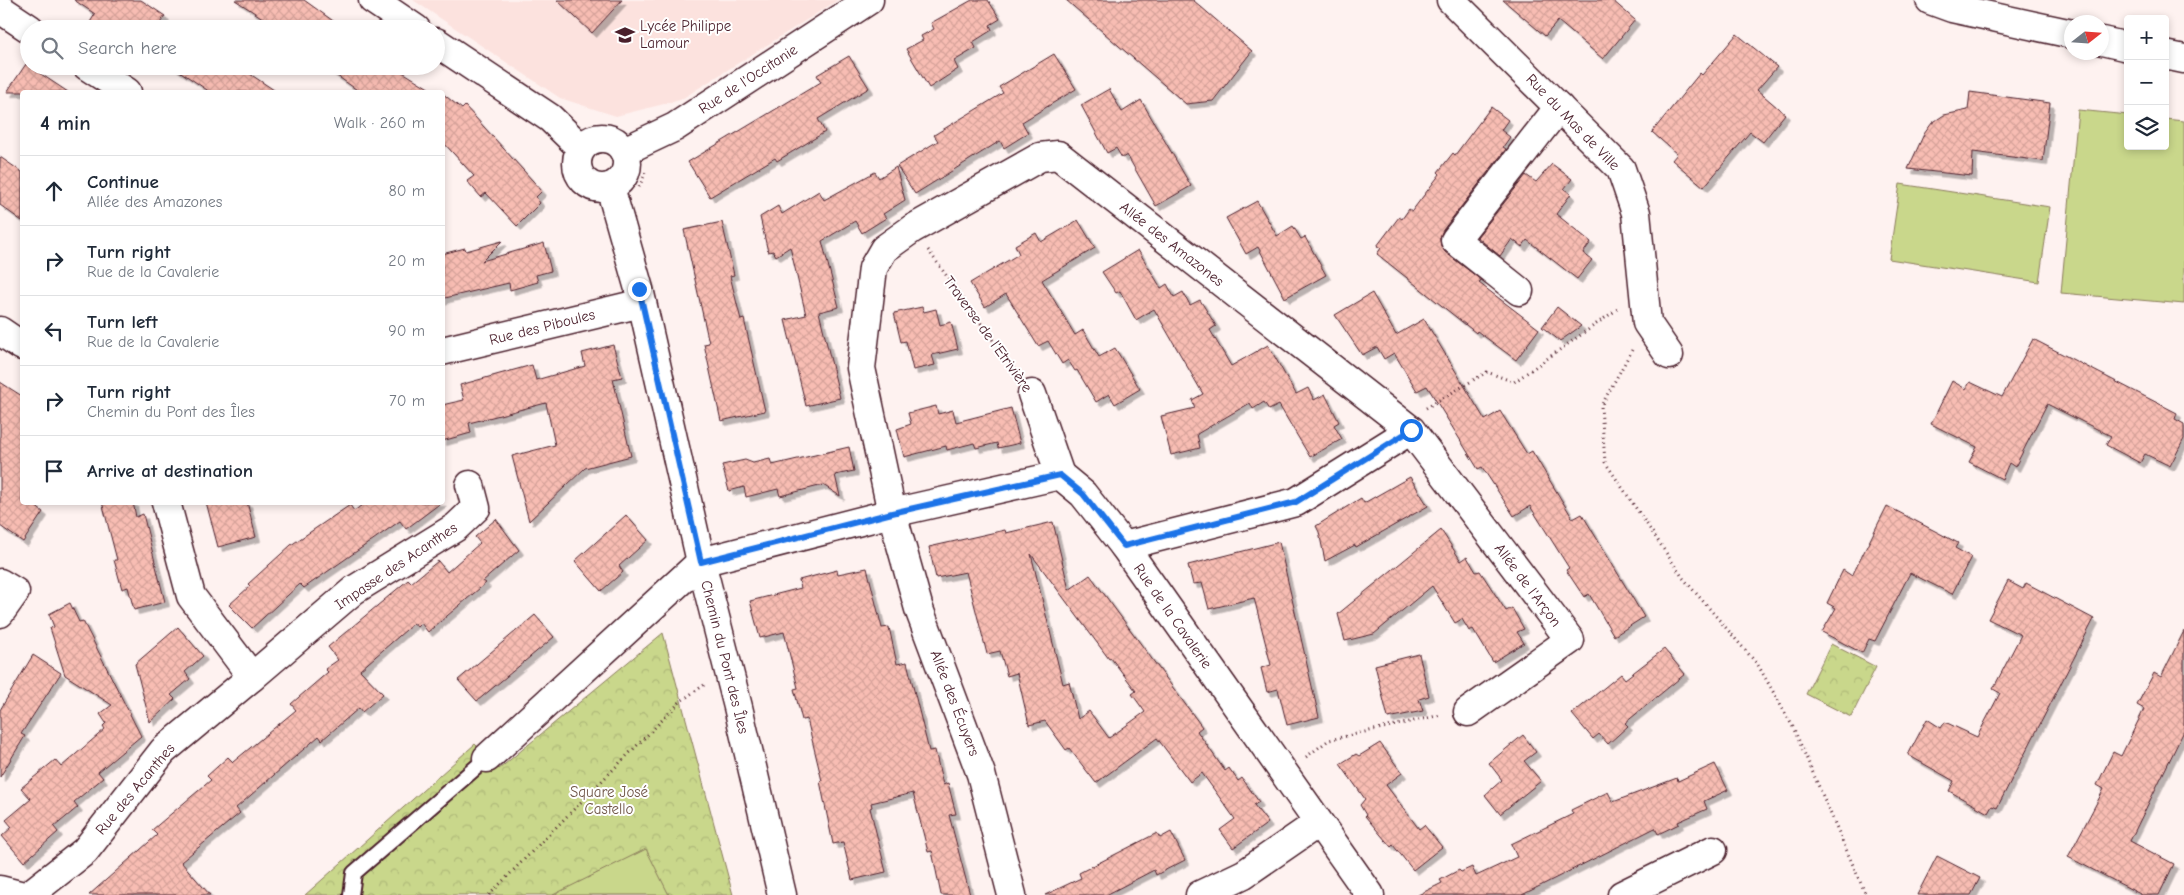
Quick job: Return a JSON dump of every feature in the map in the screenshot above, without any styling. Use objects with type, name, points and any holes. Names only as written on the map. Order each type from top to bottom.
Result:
[{"type":"street","points":[[373,0],[403,20]]},
{"type":"street","name":"Rue de l'Occitanie","points":[[624,151],[675,127],[869,0]]},
{"type":"street","name":"Rue du Mas de Ville","points":[[1451,0],[1621,170],[1636,213],[1647,323],[1669,355]]},
{"type":"street","points":[[1930,0],[1952,8],[2064,32]]},
{"type":"street","points":[[0,9],[20,22]]},
{"type":"street","points":[[2109,43],[2124,46]]},
{"type":"street","points":[[445,48],[550,118],[582,148]]},
{"type":"street","points":[[2169,56],[2184,59]]},
{"type":"street","points":[[101,75],[124,90]]},
{"type":"street","points":[[1519,291],[1455,240],[1559,106]]},
{"type":"street","points":[[607,138],[614,141],[624,151],[626,169],[617,183],[610,187],[596,188],[583,181],[579,175],[576,161],[582,148],[593,139],[607,138]]},
{"type":"street","name":"Allée des Amazones","points":[[892,513],[861,368],[872,268],[884,249],[912,229],[1040,156],[1058,154],[1406,426]]},
{"type":"street","name":"Chemin du Pont des Îles","points":[[610,187],[642,303],[701,562],[738,707],[782,895]]},
{"type":"street","name":"Rue des Piboules","points":[[445,350],[642,303]]},
{"type":"street","points":[[0,331],[20,345]]},
{"type":"street","name":"Traverse de l'Etrivière","points":[[1032,394],[1060,475]]},
{"type":"street","points":[[1124,546],[1296,502],[1406,426]]},
{"type":"street","name":"Allée de l'Arçon","points":[[1406,426],[1570,640],[1468,712]]},
{"type":"street","points":[[487,758],[701,562],[892,513],[1060,475]]},
{"type":"street","name":"Rue de la Cavalerie","points":[[1060,475],[1083,494],[1124,546],[1370,895]]},
{"type":"street","name":"Impasse des Acanthes","points":[[252,677],[354,590],[456,527],[476,508],[470,485]]},
{"type":"street","points":[[167,505],[191,596],[252,677]]},
{"type":"street","name":"Allée des Écuyers","points":[[892,513],[919,609],[981,774],[1012,895]]},
{"type":"street","points":[[0,583],[15,592],[0,614]]},
{"type":"street","name":"Rue des Acanthes","points":[[29,895],[85,851],[163,751],[252,677]]},
{"type":"street","points":[[1200,895],[1244,874],[1318,823]]},
{"type":"street","points":[[1622,895],[1713,850]]},
{"type":"street","points":[[0,890],[20,895]]},
{"type":"lane","points":[[351,895],[354,873],[487,758]]},
{"type":"path","name":"Traverse de l'Etrivière","points":[[912,229],[1032,394]]},
{"type":"path","points":[[1406,426],[1487,372],[1514,382],[1608,315],[1644,292]]},
{"type":"path","points":[[1647,323],[1601,406],[1606,462],[1683,578],[1758,665],[1792,727],[1866,895]]},
{"type":"path","points":[[488,895],[681,701],[707,683],[709,691]]},
{"type":"path","points":[[1283,774],[1329,740],[1444,714],[1468,712]]},
{"type":"shaded area","name":"Lycée Philippe Lamour","points":[[413,0],[838,0],[680,100],[616,116],[560,98]]},
{"type":"green space","points":[[2078,110],[2124,115],[2124,150],[2169,150],[2169,119],[2184,121],[2184,304],[2061,293]]},
{"type":"green space","points":[[1900,184],[2050,207],[2039,282],[1889,259]]},
{"type":"green space","name":"Square José Castello","points":[[663,633],[733,895],[305,895],[475,744],[499,769]]},
{"type":"green space","points":[[1831,644],[1876,667],[1851,717],[1806,694]]},
{"type":"green space","points":[[646,849],[669,895],[553,895]]},
{"type":"building","points":[[74,0],[141,0],[165,16],[162,20],[91,20],[95,14]]},
{"type":"building","points":[[235,0],[304,0],[332,20],[266,20]]},
{"type":"building","points":[[557,0],[622,0],[592,33]]},
{"type":"building","points":[[972,0],[988,0],[1000,19],[990,25],[992,30],[973,42],[976,48],[954,61],[958,69],[929,88],[906,49],[923,40],[921,36],[934,29],[931,23]]},
{"type":"building","points":[[1066,0],[1193,0],[1252,51],[1213,101],[1186,104]]},
{"type":"building","points":[[1503,0],[1612,0],[1635,20],[1603,59],[1558,21],[1545,36]]},
{"type":"building","points":[[1737,34],[1777,67],[1757,90],[1785,114],[1763,142],[1750,132],[1704,187],[1672,160],[1677,154],[1652,132],[1700,73],[1702,75]]},
{"type":"building","points":[[1054,54],[1076,89],[1022,122],[1028,133],[1004,148],[1000,141],[915,194],[897,166],[938,141],[934,135],[1003,93],[999,87]]},
{"type":"building","points":[[849,56],[869,88],[818,119],[825,132],[777,161],[775,158],[710,197],[688,162],[821,82],[817,75]]},
{"type":"building","points":[[20,73],[20,75],[42,75],[65,90],[20,90],[20,92],[7,92]]},
{"type":"building","points":[[185,75],[252,75],[274,90],[207,90]]},
{"type":"building","points":[[336,75],[408,75],[432,90],[357,90]]},
{"type":"building","points":[[1109,89],[1122,112],[1141,100],[1191,186],[1156,206],[1127,155],[1122,158],[1116,148],[1107,153],[1081,105]]},
{"type":"building","points":[[1970,92],[2050,103],[2043,161],[1973,152],[1972,176],[1908,169],[1924,134],[1932,123],[1944,115],[1968,110]]},
{"type":"building","points":[[445,95],[462,109],[465,106],[542,191],[536,197],[540,203],[517,226],[486,193],[481,197],[467,181],[474,176],[445,144]]},
{"type":"building","points":[[1491,107],[1508,120],[1501,130],[1510,137],[1503,147],[1506,149],[1443,230],[1440,238],[1441,246],[1445,252],[1481,280],[1479,283],[1539,329],[1516,360],[1477,331],[1476,333],[1377,254],[1381,248],[1377,246],[1399,217],[1402,219],[1409,209],[1412,211],[1440,174],[1438,172],[1453,153],[1455,155]]},
{"type":"building","points":[[0,157],[20,171],[20,220],[0,205]]},
{"type":"building","points":[[1552,164],[1572,179],[1564,189],[1571,194],[1556,214],[1591,242],[1583,253],[1592,260],[1577,279],[1527,240],[1522,247],[1512,239],[1500,256],[1477,237],[1526,175],[1536,182]]},
{"type":"building","points":[[896,167],[905,200],[883,214],[886,218],[862,233],[855,221],[822,241],[839,307],[819,312],[840,398],[806,406],[785,320],[806,315],[790,247],[776,256],[773,251],[768,252],[760,217],[778,206],[782,214],[819,191],[824,200],[875,172],[879,178]]},
{"type":"building","points":[[1257,201],[1277,236],[1293,226],[1301,239],[1305,237],[1326,275],[1285,298],[1258,247],[1246,254],[1226,218]]},
{"type":"building","points":[[1078,220],[1095,248],[1042,280],[1075,335],[1083,330],[1099,357],[1115,348],[1140,389],[1115,404],[1109,394],[1096,402],[1077,370],[1075,371],[1068,360],[1062,364],[1048,341],[1038,346],[1006,294],[985,307],[970,283],[1019,254],[1015,245],[1036,233],[1041,242]]},
{"type":"building","points":[[722,222],[734,275],[730,276],[741,320],[744,319],[765,411],[721,421],[704,344],[709,343],[684,230]]},
{"type":"building","points":[[502,241],[482,261],[544,243],[551,271],[536,275],[538,282],[510,290],[509,283],[445,298],[445,253],[465,248],[466,251]]},
{"type":"building","points":[[1138,250],[1161,288],[1167,284],[1174,297],[1183,292],[1190,305],[1200,300],[1216,326],[1210,330],[1231,366],[1268,345],[1296,394],[1308,388],[1314,400],[1325,394],[1339,422],[1334,425],[1342,439],[1310,457],[1279,405],[1269,410],[1264,402],[1253,409],[1250,403],[1197,434],[1200,448],[1171,455],[1161,416],[1195,408],[1192,400],[1203,394],[1154,309],[1136,320],[1120,291],[1116,293],[1102,272]]},
{"type":"building","points":[[1372,293],[1396,335],[1424,319],[1485,420],[1500,411],[1527,454],[1532,451],[1573,519],[1582,514],[1644,617],[1614,636],[1589,594],[1584,597],[1566,570],[1569,568],[1530,506],[1514,516],[1482,467],[1478,469],[1427,386],[1417,391],[1394,353],[1384,359],[1377,347],[1362,355],[1335,315]]},
{"type":"building","points":[[922,307],[924,312],[936,309],[940,325],[951,322],[958,349],[932,355],[935,365],[913,370],[906,341],[901,342],[894,313]]},
{"type":"building","points":[[1557,307],[1581,326],[1560,341],[1542,327]]},
{"type":"building","points":[[2033,339],[2177,413],[2175,419],[2184,424],[2184,439],[2170,466],[2145,454],[2140,463],[2106,445],[2111,436],[2047,404],[2015,467],[2009,463],[2002,479],[1969,462],[1977,447],[1931,424],[1952,381],[1966,389],[1970,382],[2002,397]]},
{"type":"building","points":[[613,345],[622,377],[613,379],[631,456],[585,468],[529,521],[512,456],[555,445],[546,403],[469,423],[471,433],[445,440],[445,404],[464,400],[460,385],[532,365],[536,380],[585,366],[582,353]]},
{"type":"building","points":[[0,382],[20,395],[20,505],[34,505],[43,512],[23,542],[0,526]]},
{"type":"building","points":[[936,406],[938,414],[953,410],[956,422],[1011,408],[1020,443],[998,448],[997,443],[976,448],[974,443],[947,450],[946,446],[904,457],[897,429],[911,424],[908,413]]},
{"type":"building","points":[[849,447],[854,471],[835,475],[840,496],[823,485],[780,496],[778,489],[746,497],[744,487],[729,491],[722,465],[745,460],[753,463],[770,459],[772,465]]},
{"type":"building","points":[[1410,477],[1428,506],[1356,547],[1355,545],[1325,561],[1316,526],[1361,498],[1364,503]]},
{"type":"building","points":[[103,505],[134,505],[136,517],[143,514],[165,602],[134,610],[128,587],[122,589],[114,560],[117,560]]},
{"type":"building","points":[[207,505],[248,505],[256,537],[218,547]]},
{"type":"building","points":[[350,505],[354,511],[362,505],[438,505],[406,529],[400,521],[304,588],[300,584],[252,628],[229,605],[250,586],[248,584],[291,545]]},
{"type":"building","points":[[1887,506],[1958,543],[1955,548],[1971,557],[1952,594],[1910,573],[1875,641],[1869,639],[1862,653],[1822,632],[1836,608],[1827,603],[1843,570],[1852,576]]},
{"type":"building","points":[[626,515],[648,540],[619,566],[623,572],[601,591],[575,561]]},
{"type":"building","points":[[496,519],[519,550],[483,581],[486,583],[428,632],[421,623],[417,627],[414,623],[360,670],[383,694],[362,712],[359,708],[322,740],[319,736],[236,808],[240,813],[181,862],[210,895],[89,895],[157,835],[152,830],[211,780],[207,776],[228,757],[233,762],[296,710],[291,704],[328,672],[325,669],[338,660],[328,647],[408,580],[411,583],[438,561],[447,572],[480,543],[475,537]]},
{"type":"building","points":[[1053,522],[1069,590],[1090,575],[1202,727],[1197,731],[1225,771],[1229,768],[1238,781],[1242,778],[1259,802],[1254,805],[1268,823],[1233,848],[1220,830],[1235,819],[1202,773],[1190,782],[1157,738],[1096,783],[1069,748],[1066,750],[1045,721],[1029,725],[1017,673],[1007,676],[1000,651],[987,654],[966,572],[936,578],[929,547],[1005,530],[1006,533]],"holes":[[[1031,554],[1109,659],[1111,658],[1136,691],[1132,694],[1145,712],[1109,738],[1089,711],[1078,719],[1069,682],[1063,684]]]},
{"type":"building","points":[[1441,530],[1461,561],[1467,557],[1476,572],[1480,571],[1506,611],[1512,608],[1524,629],[1517,632],[1524,643],[1493,662],[1473,629],[1469,631],[1462,619],[1455,623],[1432,586],[1374,634],[1345,641],[1338,614]]},
{"type":"building","points":[[1279,542],[1319,717],[1287,725],[1278,689],[1267,692],[1261,668],[1271,665],[1254,598],[1209,609],[1202,583],[1193,584],[1188,565]]},
{"type":"building","points":[[867,568],[882,628],[889,627],[897,664],[907,662],[929,751],[935,750],[943,785],[948,783],[956,814],[949,815],[970,895],[941,895],[932,851],[928,852],[913,793],[871,803],[872,807],[870,808],[886,872],[852,880],[843,842],[833,844],[820,781],[822,781],[807,719],[802,720],[794,689],[798,688],[784,632],[760,638],[750,601],[801,588],[799,580],[837,570],[838,574]]},
{"type":"building","points":[[2008,581],[2023,589],[2026,583],[2094,619],[1997,808],[1992,806],[1988,813],[1949,791],[1954,781],[1908,755],[1927,719],[1941,728],[1945,722],[1977,737],[2000,693],[1993,689],[2021,635],[1988,619]]},
{"type":"building","points":[[70,603],[79,622],[83,621],[141,736],[98,772],[103,778],[74,802],[78,807],[54,827],[58,832],[24,862],[2,836],[12,827],[6,820],[31,799],[21,788],[55,760],[61,767],[105,729],[103,726],[106,723],[100,714],[112,705],[65,675],[50,628],[54,627],[49,614]]},
{"type":"building","points":[[535,615],[554,637],[477,701],[458,680]]},
{"type":"building","points":[[178,627],[203,656],[185,672],[190,679],[171,695],[175,699],[150,722],[135,664]]},
{"type":"building","points":[[2184,631],[2184,731],[2130,841],[2174,864],[2159,895],[2142,895],[2068,857],[2104,789],[2097,785],[2113,752],[2121,756],[2144,709],[2137,705],[2154,673],[2161,677]]},
{"type":"building","points":[[1664,649],[1685,674],[1625,723],[1628,726],[1608,744],[1599,734],[1593,739],[1572,714],[1621,674],[1625,679]]},
{"type":"building","points":[[1419,654],[1429,696],[1419,699],[1423,711],[1388,718],[1375,665]]},
{"type":"building","points":[[33,655],[61,673],[21,734],[25,736],[0,777],[0,710]]},
{"type":"building","points":[[1523,735],[1536,752],[1524,761],[1541,781],[1500,814],[1485,795],[1502,780],[1489,763]]},
{"type":"building","points":[[1380,743],[1402,773],[1386,785],[1419,829],[1424,825],[1442,847],[1413,870],[1393,845],[1391,847],[1365,816],[1360,805],[1365,799],[1340,764],[1356,754],[1359,756]]},
{"type":"building","points":[[1715,764],[1728,790],[1704,801],[1707,809],[1678,822],[1679,824],[1658,834],[1655,828],[1522,895],[1418,895],[1442,883],[1440,880],[1459,870],[1461,872],[1472,867],[1476,876],[1517,857],[1511,844],[1573,814],[1571,810],[1608,792],[1613,802],[1677,778],[1678,781]]},
{"type":"building","points":[[1171,832],[1185,860],[1156,875],[1154,870],[1106,895],[1045,895],[1081,878],[1079,873],[1157,833],[1160,838]]},
{"type":"building","points":[[1937,856],[1980,878],[1971,895],[1917,895]]},
{"type":"place","name":"Lycée Philippe Lamour","points":[[625,35]]},
{"type":"route","points":[[639,289],[701,562],[892,513],[1060,475],[1083,494],[1124,546],[1296,502],[1411,430]]}]
